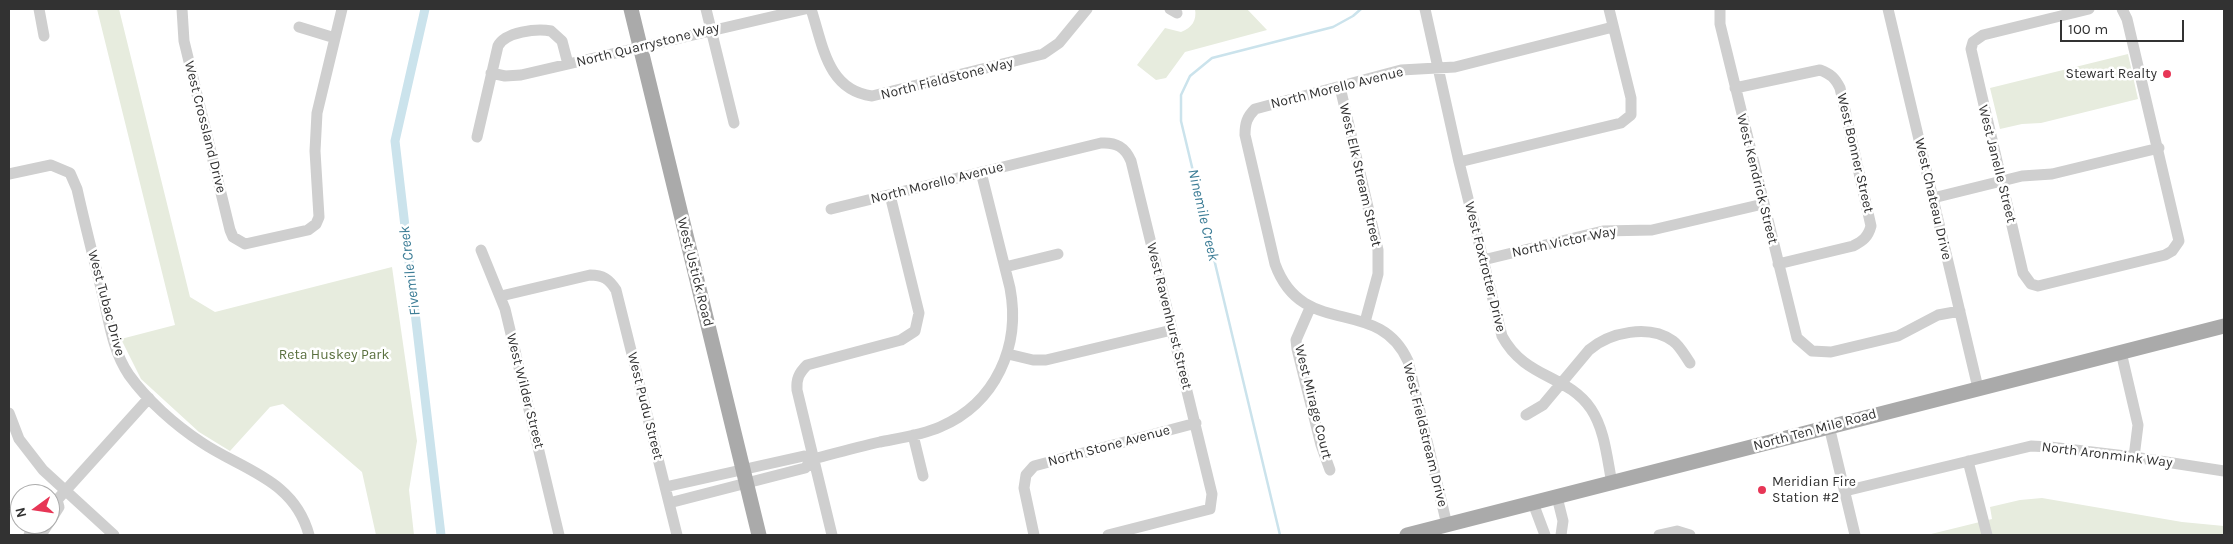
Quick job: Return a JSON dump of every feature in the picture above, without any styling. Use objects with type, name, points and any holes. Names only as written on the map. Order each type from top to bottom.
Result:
[{"type":"main road","name":"West Ustick Road","points":[[631,9],[759,535]]},
{"type":"main road","name":"North Ten Mile Road","points":[[1407,535],[2224,326]]},
{"type":"street","points":[[39,9],[44,36]]},
{"type":"street","name":"West Crossland Drive","points":[[182,9],[182,23],[187,51],[230,230],[239,242],[252,243],[308,230],[316,224],[320,209],[315,132],[319,104],[335,38]]},
{"type":"street","points":[[299,27],[335,38],[342,9]]},
{"type":"street","points":[[706,9],[734,123]]},
{"type":"street","name":"North Quarrystone Way","points":[[491,73],[505,76],[521,75],[711,29],[805,9]]},
{"type":"street","name":"North Fieldstone Way","points":[[811,9],[830,68],[834,74],[845,87],[853,92],[872,96],[1044,54],[1059,43],[1087,9]]},
{"type":"street","name":"West Foxtrotter Drive","points":[[1425,9],[1459,162],[1499,327],[1507,345],[1526,366],[1561,384],[1584,401],[1595,417],[1612,483]]},
{"type":"street","points":[[1459,162],[1621,123],[1631,115],[1631,98],[1609,9]]},
{"type":"street","name":"West Kendrick Street","points":[[1720,9],[1720,24],[1793,329],[1804,346],[1822,353],[1832,352],[1898,336],[1938,315],[1960,311]]},
{"type":"street","name":"West Chateau Drive","points":[[1888,9],[1978,388]]},
{"type":"street","points":[[2042,14],[2089,9]]},
{"type":"street","points":[[1933,198],[2022,176],[2052,174],[2158,148],[2128,19],[2122,9]]},
{"type":"street","name":"West Janelle Street","points":[[2042,14],[1983,35],[1973,42],[1971,58],[2023,273],[2031,284],[2044,286],[2165,255],[2177,246],[2179,235],[2158,148]]},
{"type":"street","name":"North Morello Avenue","points":[[1245,125],[1248,116],[1255,109],[1401,70],[1420,68],[1438,70],[1613,27]]},
{"type":"street","points":[[477,137],[498,46],[503,39],[512,35],[551,31],[562,41],[568,64]]},
{"type":"street","name":"West Bonner Street","points":[[1735,88],[1810,70],[1820,70],[1829,73],[1836,79],[1840,88],[1872,226],[1862,242],[1853,246],[1778,264]]},
{"type":"street","name":"West Elk Stream Street","points":[[1340,87],[1378,250],[1378,274],[1365,322]]},
{"type":"street","name":"West Fieldstream Drive","points":[[1245,125],[1245,135],[1279,273],[1289,290],[1310,308],[1365,322],[1392,337],[1408,361],[1447,525]]},
{"type":"street","name":"North Morello Avenue","points":[[831,209],[1101,143]]},
{"type":"street","name":"West Ravenhurst Street","points":[[1101,143],[1111,143],[1120,146],[1127,153],[1131,161],[1212,494],[1210,510],[1108,535]]},
{"type":"street","name":"West Tubac Drive","points":[[9,174],[51,165],[70,173],[77,189],[118,355],[130,376],[149,398],[199,441],[260,473],[281,489],[297,508],[309,535]]},
{"type":"street","points":[[665,487],[806,468],[813,458],[941,427],[966,412],[992,384],[1008,354],[1013,307],[982,172]]},
{"type":"street","points":[[832,535],[796,381],[800,372],[807,364],[901,340],[914,331],[919,313],[890,195]]},
{"type":"street","name":"North Victor Way","points":[[1483,260],[1603,231],[1652,230],[1763,204]]},
{"type":"street","name":"West Wilder Street","points":[[481,250],[501,296],[560,535]]},
{"type":"street","points":[[1005,266],[1058,254]]},
{"type":"street","name":"West Pudu Street","points":[[501,296],[590,274],[607,279],[616,290],[677,535]]},
{"type":"street","name":"West Mirage Court","points":[[1310,308],[1296,340],[1297,349],[1321,445],[1330,470]]},
{"type":"street","points":[[1008,354],[1033,360],[1046,360],[1172,330]]},
{"type":"street","points":[[1526,415],[1543,405],[1594,347],[1615,335],[1634,332],[1664,336],[1674,341],[1690,363]]},
{"type":"street","points":[[2121,352],[2138,425],[2134,457]]},
{"type":"street","points":[[60,495],[149,398]]},
{"type":"street","points":[[9,413],[19,439],[43,470],[114,535]]},
{"type":"street","name":"North Stone Avenue","points":[[1034,535],[1024,488],[1026,475],[1034,466],[1053,459],[1196,424]]},
{"type":"street","points":[[1829,426],[1855,535]]},
{"type":"street","points":[[913,435],[923,476]]},
{"type":"street","name":"North Aronmink Way","points":[[1845,492],[2021,448],[2040,446],[2134,457],[2224,471]]},
{"type":"street","points":[[1968,461],[1987,535]]},
{"type":"street","points":[[669,503],[745,477]]},
{"type":"street","points":[[1557,497],[1563,521],[1561,535]]},
{"type":"street","points":[[1533,503],[1546,535]]},
{"type":"street","points":[[1659,535],[1677,531],[1689,534]]},
{"type":"green space","name":"Reta Huskey Park","points":[[97,9],[119,9],[190,297],[215,312],[392,267],[417,441],[409,490],[414,535],[376,535],[362,472],[283,404],[270,407],[230,451],[199,432],[141,379],[121,339],[175,325]]},
{"type":"green space","points":[[1195,9],[1247,9],[1267,30],[1185,52],[1166,78],[1156,80],[1137,65],[1165,28],[1181,32],[1191,26],[1195,17]]},
{"type":"green space","points":[[2128,54],[2138,99],[2041,123],[2022,124],[2000,129],[1990,88]]},
{"type":"green space","points":[[2042,498],[2182,522],[2224,526],[2224,535],[1927,535],[1992,519],[1990,507],[2020,500]]},
{"type":"waterway","name":"Fivemile Creek","points":[[425,9],[395,141],[441,535]]},
{"type":"waterway","name":"Ninemile Creek","points":[[1280,535],[1181,121],[1181,95],[1190,76],[1212,58],[1333,27],[1353,16],[1361,9]]},
{"type":"place","name":"Stewart Realty","points":[[2167,74]]},
{"type":"place","name":"Meridian Fire Station #2","points":[[1762,490]]}]
